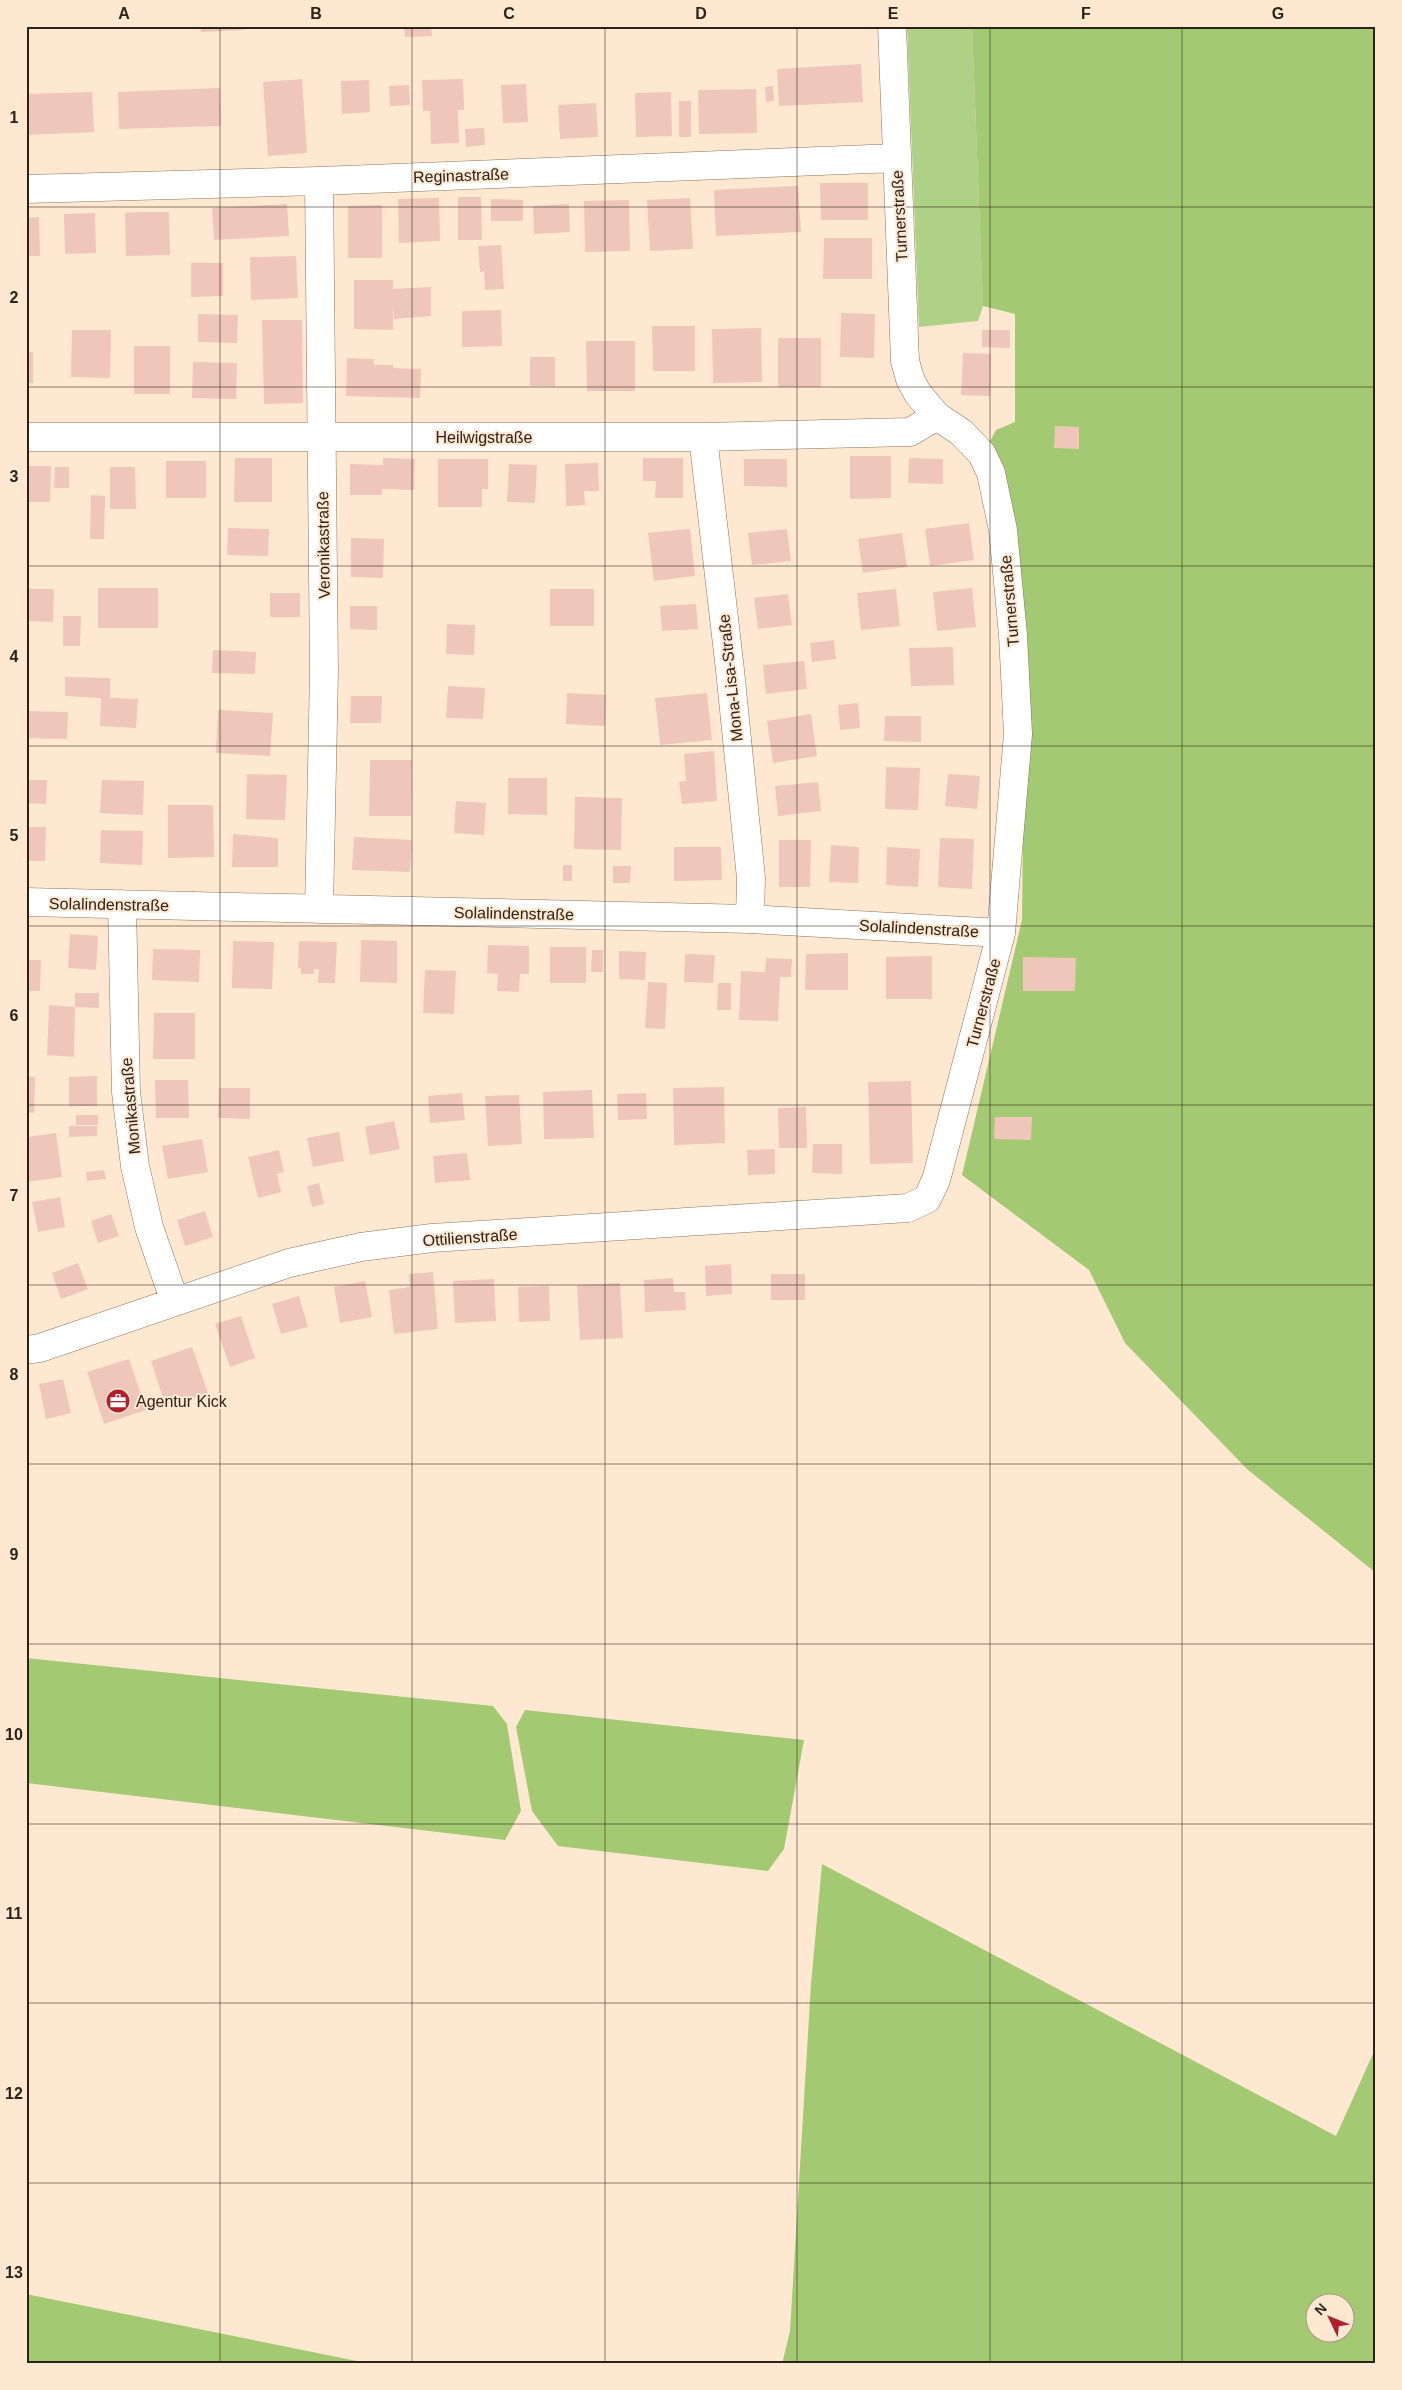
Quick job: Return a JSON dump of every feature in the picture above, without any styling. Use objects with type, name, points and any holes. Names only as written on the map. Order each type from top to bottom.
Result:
[{"type":"street","name":"Turnerstraße","points":[[892,26],[905,361],[910,378],[918,394],[937,416],[962,433],[982,454],[990,473],[1003,530],[1013,635],[1018,734],[1001,933],[936,1180],[927,1199]]},
{"type":"street","name":"Reginastraße","points":[[26,189],[896,158]]},
{"type":"street","name":"Veronikastraße","points":[[319,180],[324,672],[319,909]]},
{"type":"street","name":"Heilwigstraße","points":[[26,437],[703,437],[910,432],[937,416]]},
{"type":"street","name":"Mona-Lisa-Straße","points":[[703,437],[730,670],[751,878],[750,919]]},
{"type":"street","name":"Solalindenstraße","points":[[26,902],[750,919],[1001,933]]},
{"type":"street","name":"Monikastraße","points":[[122,904],[126,1092],[134,1166],[149,1227],[175,1302]]},
{"type":"street","name":"Ottilienstraße","points":[[26,1350],[40,1348],[289,1262],[361,1247],[432,1238],[908,1208],[927,1199]]},
{"type":"green space","points":[[907,26],[972,26],[983,306],[978,321],[919,327]]},
{"type":"green space","points":[[972,26],[1376,26],[1376,1573],[1248,1470],[1125,1343],[1089,1270],[962,1175],[1022,920],[1025,666],[986,449],[996,430],[1015,422],[1015,314],[983,306]]},
{"type":"green space","points":[[26,1658],[493,1706],[507,1724],[521,1811],[505,1840],[26,1783]]},
{"type":"green space","points":[[525,1710],[804,1740],[784,1849],[768,1871],[558,1846],[532,1811],[516,1727]]},
{"type":"green space","points":[[822,1864],[1336,2136],[1376,2047],[1376,2364],[782,2364],[790,2331],[811,1984]]},
{"type":"green space","points":[[26,2294],[372,2364],[26,2364]]},
{"type":"building","points":[[200,26],[244,26],[244,30],[201,32]]},
{"type":"building","points":[[264,26],[291,26],[291,28],[264,29]]},
{"type":"building","points":[[404,26],[431,26],[432,36],[405,37]]},
{"type":"building","points":[[861,64],[863,102],[779,106],[777,69]]},
{"type":"building","points":[[302,79],[307,153],[268,156],[263,82]]},
{"type":"building","points":[[463,79],[464,110],[458,110],[459,143],[431,144],[430,111],[423,111],[422,80]]},
{"type":"building","points":[[369,80],[370,112],[342,114],[341,81]]},
{"type":"building","points":[[526,84],[528,122],[503,123],[501,85]]},
{"type":"building","points":[[409,85],[410,105],[390,106],[389,86]]},
{"type":"building","points":[[773,86],[774,101],[766,102],[765,87]]},
{"type":"building","points":[[220,88],[221,126],[119,129],[118,92]]},
{"type":"building","points":[[756,89],[757,133],[699,134],[698,90]]},
{"type":"building","points":[[92,92],[94,132],[26,135],[26,94]]},
{"type":"building","points":[[671,92],[672,136],[636,137],[635,93]]},
{"type":"building","points":[[679,101],[691,101],[691,137],[679,137]]},
{"type":"building","points":[[596,103],[598,137],[560,139],[558,105]]},
{"type":"building","points":[[484,128],[485,145],[466,147],[465,129]]},
{"type":"building","points":[[820,183],[868,183],[868,220],[821,220]]},
{"type":"building","points":[[798,186],[801,232],[716,236],[714,190]]},
{"type":"building","points":[[458,197],[481,197],[482,240],[458,240]]},
{"type":"building","points":[[439,198],[440,241],[399,243],[398,199]]},
{"type":"building","points":[[690,198],[693,249],[650,251],[647,200]]},
{"type":"building","points":[[491,199],[523,200],[523,221],[491,221]]},
{"type":"building","points":[[629,200],[630,251],[585,252],[584,201]]},
{"type":"building","points":[[287,204],[289,236],[214,240],[212,208]]},
{"type":"building","points":[[569,204],[570,232],[534,234],[533,206]]},
{"type":"building","points":[[382,205],[382,258],[348,258],[348,206]]},
{"type":"building","points":[[169,212],[170,255],[126,256],[125,213]]},
{"type":"building","points":[[95,213],[96,253],[65,254],[64,214]]},
{"type":"building","points":[[39,217],[40,256],[26,256],[26,218]]},
{"type":"building","points":[[824,238],[872,238],[872,279],[823,279]]},
{"type":"building","points":[[501,245],[504,289],[485,290],[484,271],[480,272],[478,246]]},
{"type":"building","points":[[296,256],[298,298],[251,300],[250,257]]},
{"type":"building","points":[[191,263],[223,263],[223,296],[191,297]]},
{"type":"building","points":[[354,280],[393,280],[393,289],[431,287],[431,316],[394,319],[393,303],[393,330],[354,329]]},
{"type":"building","points":[[501,310],[502,346],[462,347],[462,311]]},
{"type":"building","points":[[841,313],[875,314],[874,358],[840,357]]},
{"type":"building","points":[[198,314],[238,315],[237,343],[198,342]]},
{"type":"building","points":[[262,320],[302,320],[303,403],[264,404]]},
{"type":"building","points":[[652,326],[695,326],[695,371],[653,371]]},
{"type":"building","points":[[761,328],[762,382],[713,383],[712,329]]},
{"type":"building","points":[[72,330],[111,330],[110,378],[71,377]]},
{"type":"building","points":[[982,330],[1010,330],[1010,348],[982,347]]},
{"type":"building","points":[[778,338],[821,338],[821,387],[778,387]]},
{"type":"building","points":[[586,341],[635,341],[635,391],[587,391]]},
{"type":"building","points":[[134,346],[170,346],[170,394],[134,394]]},
{"type":"building","points":[[26,352],[33,352],[33,383],[26,383]]},
{"type":"building","points":[[963,353],[991,354],[990,396],[961,395]]},
{"type":"building","points":[[530,357],[555,357],[555,386],[530,386]]},
{"type":"building","points":[[347,358],[374,359],[374,365],[393,365],[393,368],[421,369],[420,398],[346,396]]},
{"type":"building","points":[[193,362],[237,363],[236,399],[192,398]]},
{"type":"building","points":[[1055,426],[1079,427],[1079,449],[1054,448]]},
{"type":"building","points":[[850,456],[891,456],[891,498],[850,499]]},
{"type":"building","points":[[235,458],[272,458],[272,502],[234,502]]},
{"type":"building","points":[[383,458],[415,459],[414,490],[382,489],[382,495],[350,495],[350,464],[383,465]]},
{"type":"building","points":[[643,458],[683,458],[683,498],[655,498],[656,481],[643,481]]},
{"type":"building","points":[[909,458],[943,459],[943,484],[908,483]]},
{"type":"building","points":[[438,459],[488,459],[488,489],[482,489],[482,507],[438,507]]},
{"type":"building","points":[[744,459],[787,459],[787,487],[744,486]]},
{"type":"building","points":[[166,461],[206,461],[206,498],[166,498]]},
{"type":"building","points":[[598,463],[599,491],[584,491],[585,505],[566,506],[565,464]]},
{"type":"building","points":[[509,464],[537,465],[535,503],[507,502]]},
{"type":"building","points":[[26,466],[51,466],[50,502],[26,502]]},
{"type":"building","points":[[55,467],[69,467],[69,488],[54,488]]},
{"type":"building","points":[[110,467],[135,467],[136,509],[110,509]]},
{"type":"building","points":[[91,495],[105,496],[104,539],[90,539]]},
{"type":"building","points":[[969,523],[974,560],[930,566],[925,529]]},
{"type":"building","points":[[228,528],[269,529],[268,556],[227,555]]},
{"type":"building","points":[[690,529],[695,576],[654,581],[648,533]]},
{"type":"building","points":[[787,529],[791,561],[752,565],[748,533]]},
{"type":"building","points":[[902,533],[907,567],[863,573],[858,539]]},
{"type":"building","points":[[351,538],[384,539],[383,578],[351,577]]},
{"type":"building","points":[[98,588],[158,588],[158,628],[98,628]]},
{"type":"building","points":[[972,588],[976,627],[937,631],[933,592]]},
{"type":"building","points":[[26,589],[54,589],[53,622],[26,621]]},
{"type":"building","points":[[550,589],[594,589],[594,626],[550,626]]},
{"type":"building","points":[[896,589],[900,626],[861,630],[857,593]]},
{"type":"building","points":[[270,593],[300,593],[300,617],[270,617]]},
{"type":"building","points":[[788,594],[792,625],[758,629],[754,598]]},
{"type":"building","points":[[696,604],[698,629],[662,631],[660,606]]},
{"type":"building","points":[[350,606],[377,606],[377,630],[350,629]]},
{"type":"building","points":[[63,616],[81,616],[80,646],[63,646]]},
{"type":"building","points":[[447,624],[475,625],[474,655],[446,654]]},
{"type":"building","points":[[834,640],[836,659],[812,662],[810,643]]},
{"type":"building","points":[[953,647],[954,685],[911,686],[909,648]]},
{"type":"building","points":[[213,650],[256,652],[255,674],[212,673]]},
{"type":"building","points":[[804,661],[807,689],[766,694],[763,665]]},
{"type":"building","points":[[65,677],[110,678],[110,698],[138,699],[136,728],[100,726],[101,698],[65,696]]},
{"type":"building","points":[[448,686],[485,688],[483,719],[446,718]]},
{"type":"building","points":[[567,693],[606,695],[605,726],[566,724]]},
{"type":"building","points":[[707,693],[712,740],[660,745],[655,698]]},
{"type":"building","points":[[351,696],[382,696],[381,723],[350,723]]},
{"type":"building","points":[[858,703],[860,728],[840,730],[838,705]]},
{"type":"building","points":[[218,710],[273,713],[270,756],[216,753]]},
{"type":"building","points":[[26,711],[68,712],[67,739],[26,738]]},
{"type":"building","points":[[811,714],[817,756],[773,763],[767,721]]},
{"type":"building","points":[[885,716],[921,716],[921,742],[884,741]]},
{"type":"building","points":[[714,751],[717,801],[682,804],[679,782],[686,781],[684,754]]},
{"type":"building","points":[[370,760],[412,760],[411,816],[369,816]]},
{"type":"building","points":[[886,767],[920,768],[918,810],[885,809]]},
{"type":"building","points":[[247,774],[287,775],[285,820],[246,819]]},
{"type":"building","points":[[948,774],[980,776],[977,809],[945,806]]},
{"type":"building","points":[[508,778],[547,778],[547,815],[508,814]]},
{"type":"building","points":[[26,780],[47,780],[46,804],[26,803]]},
{"type":"building","points":[[102,780],[144,781],[143,815],[100,813]]},
{"type":"building","points":[[818,782],[821,811],[778,816],[775,786]]},
{"type":"building","points":[[575,797],[622,798],[621,850],[574,849]]},
{"type":"building","points":[[456,801],[486,803],[484,835],[454,833]]},
{"type":"building","points":[[168,805],[213,805],[214,857],[168,858]]},
{"type":"building","points":[[26,827],[46,827],[45,861],[26,861]]},
{"type":"building","points":[[101,830],[143,831],[142,865],[100,863]]},
{"type":"building","points":[[233,834],[278,838],[278,867],[232,867]]},
{"type":"building","points":[[354,837],[412,840],[410,872],[352,870]]},
{"type":"building","points":[[940,838],[974,839],[972,889],[938,887]]},
{"type":"building","points":[[779,840],[811,840],[810,887],[779,887]]},
{"type":"building","points":[[831,845],[859,847],[858,883],[829,882]]},
{"type":"building","points":[[674,847],[721,847],[722,880],[674,881]]},
{"type":"building","points":[[887,847],[920,849],[918,887],[886,885]]},
{"type":"building","points":[[563,865],[572,865],[572,881],[563,881]]},
{"type":"building","points":[[613,866],[631,866],[630,883],[613,883]]},
{"type":"building","points":[[70,934],[98,936],[96,970],[68,968]]},
{"type":"building","points":[[361,940],[397,941],[397,983],[360,982]]},
{"type":"building","points":[[233,941],[274,942],[272,989],[232,988]]},
{"type":"building","points":[[299,941],[337,942],[335,983],[318,983],[319,969],[314,969],[314,974],[301,974],[301,968],[298,968]]},
{"type":"building","points":[[488,945],[529,946],[529,974],[520,974],[519,992],[497,991],[498,974],[487,973]]},
{"type":"building","points":[[550,947],[586,947],[586,983],[550,983]]},
{"type":"building","points":[[153,949],[200,950],[199,982],[152,980]]},
{"type":"building","points":[[592,950],[603,950],[603,972],[591,972]]},
{"type":"building","points":[[619,951],[646,952],[645,980],[619,979]]},
{"type":"building","points":[[848,953],[848,990],[805,990],[806,954]]},
{"type":"building","points":[[685,954],[715,955],[713,983],[684,982]]},
{"type":"building","points":[[932,956],[932,999],[886,999],[886,957]]},
{"type":"building","points":[[1023,957],[1076,958],[1075,991],[1023,991]]},
{"type":"building","points":[[766,958],[792,959],[791,977],[780,977],[778,1021],[739,1020],[741,971],[765,972]]},
{"type":"building","points":[[26,960],[41,960],[40,991],[26,991]]},
{"type":"building","points":[[425,970],[456,971],[454,1014],[423,1013]]},
{"type":"building","points":[[648,982],[667,983],[665,1029],[645,1028]]},
{"type":"building","points":[[718,983],[731,983],[731,1010],[717,1010]]},
{"type":"building","points":[[75,993],[99,993],[99,1008],[75,1007]]},
{"type":"building","points":[[49,1005],[75,1007],[74,1057],[47,1055]]},
{"type":"building","points":[[154,1013],[195,1013],[195,1059],[153,1059]]},
{"type":"building","points":[[97,1076],[97,1106],[69,1106],[69,1077]]},
{"type":"building","points":[[26,1077],[35,1077],[34,1113],[26,1112]]},
{"type":"building","points":[[155,1080],[188,1080],[189,1118],[156,1118]]},
{"type":"building","points":[[911,1081],[913,1163],[870,1164],[868,1082]]},
{"type":"building","points":[[724,1087],[725,1143],[674,1145],[673,1088]]},
{"type":"building","points":[[219,1088],[250,1088],[250,1119],[218,1118]]},
{"type":"building","points":[[592,1090],[594,1138],[544,1139],[543,1092]]},
{"type":"building","points":[[462,1093],[465,1120],[430,1123],[428,1096]]},
{"type":"building","points":[[646,1093],[647,1119],[618,1120],[617,1094]]},
{"type":"building","points":[[519,1095],[522,1144],[488,1146],[485,1096]]},
{"type":"building","points":[[806,1107],[807,1148],[779,1148],[778,1108]]},
{"type":"building","points":[[76,1115],[98,1115],[98,1125],[76,1125]]},
{"type":"building","points":[[995,1117],[1032,1117],[1031,1140],[994,1139]]},
{"type":"building","points":[[394,1121],[400,1149],[370,1155],[365,1127]]},
{"type":"building","points":[[69,1126],[97,1126],[97,1136],[69,1137]]},
{"type":"building","points":[[339,1132],[344,1161],[313,1167],[307,1138]]},
{"type":"building","points":[[56,1133],[62,1177],[26,1182],[26,1137]]},
{"type":"building","points":[[202,1139],[208,1172],[168,1179],[162,1146]]},
{"type":"building","points":[[813,1144],[842,1144],[842,1174],[812,1173]]},
{"type":"building","points":[[775,1149],[775,1174],[748,1175],[747,1150]]},
{"type":"building","points":[[279,1150],[284,1172],[277,1174],[281,1192],[258,1198],[248,1157]]},
{"type":"building","points":[[467,1153],[470,1180],[435,1183],[433,1156]]},
{"type":"building","points":[[104,1170],[106,1179],[87,1181],[86,1172]]},
{"type":"building","points":[[319,1183],[324,1204],[312,1207],[307,1186]]},
{"type":"building","points":[[60,1197],[65,1227],[38,1232],[32,1202]]},
{"type":"building","points":[[205,1211],[213,1237],[185,1246],[177,1220]]},
{"type":"building","points":[[111,1214],[119,1236],[98,1243],[91,1221]]},
{"type":"building","points":[[78,1263],[88,1289],[61,1299],[52,1273]]},
{"type":"building","points":[[731,1264],[732,1294],[706,1296],[705,1266]]},
{"type":"building","points":[[433,1272],[438,1329],[394,1334],[389,1290],[410,1287],[409,1274]]},
{"type":"building","points":[[771,1274],[805,1274],[805,1300],[771,1300]]},
{"type":"building","points":[[673,1278],[674,1292],[685,1292],[686,1310],[645,1312],[644,1280]]},
{"type":"building","points":[[494,1279],[496,1321],[455,1323],[453,1281]]},
{"type":"building","points":[[365,1281],[372,1317],[340,1323],[334,1287]]},
{"type":"building","points":[[620,1283],[623,1338],[580,1340],[577,1285]]},
{"type":"building","points":[[549,1286],[550,1321],[519,1322],[518,1287]]},
{"type":"building","points":[[299,1296],[308,1327],[281,1334],[272,1304]]},
{"type":"building","points":[[241,1316],[255,1358],[230,1367],[215,1324]]},
{"type":"building","points":[[192,1347],[208,1393],[166,1407],[151,1361]]},
{"type":"building","points":[[129,1359],[146,1410],[104,1424],[87,1372]]},
{"type":"building","points":[[63,1379],[71,1413],[46,1419],[39,1384]]},
{"type":"place","name":"Agentur Kick","points":[[118,1401]]}]
